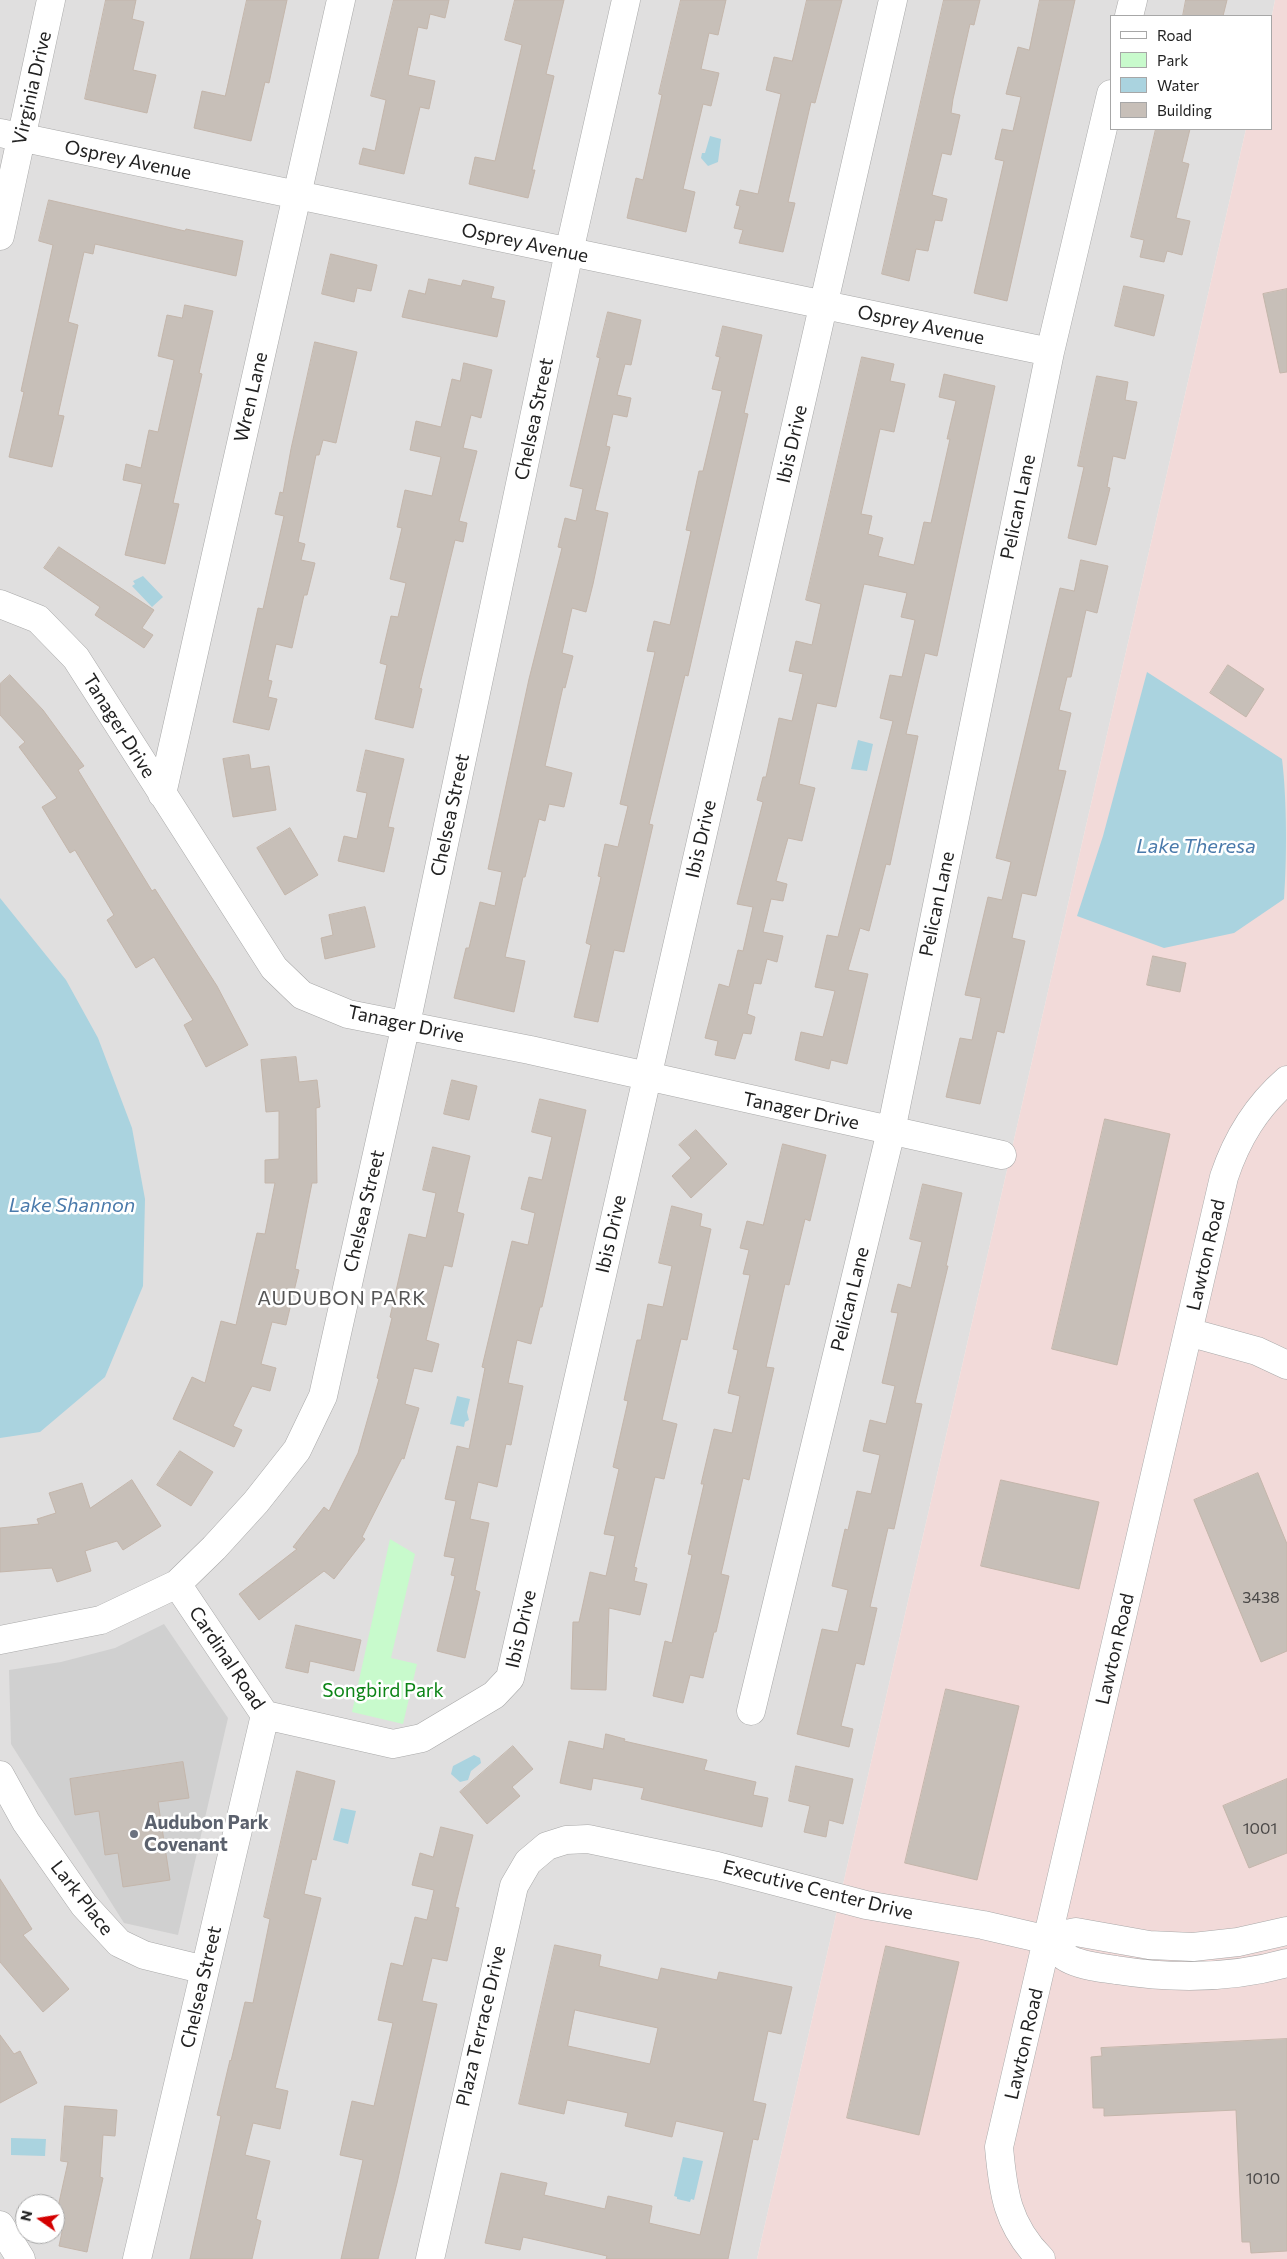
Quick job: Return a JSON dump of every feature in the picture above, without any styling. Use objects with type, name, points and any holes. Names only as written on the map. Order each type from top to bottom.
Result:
[{"type":"street","name":"Virginia Drive","points":[[0,236],[10,136],[52,0]]},
{"type":"street","name":"Wren Lane","points":[[162,794],[295,195],[341,0]]},
{"type":"street","name":"Chelsea Street","points":[[177,1584],[214,1548],[256,1502],[297,1450],[323,1396],[406,1024],[569,252],[626,0]]},
{"type":"street","name":"Ibis Drive","points":[[510,1678],[893,0]]},
{"type":"street","points":[[1129,15],[1133,0]]},
{"type":"street","name":"Pelican Lane","points":[[751,1711],[891,1131],[1050,352],[1110,98]]},
{"type":"street","name":"Osprey Avenue","points":[[10,136],[1050,352]]},
{"type":"street","name":"Tanager Drive","points":[[0,604],[38,619],[76,658],[274,968],[302,995],[348,1014],[406,1024],[1002,1155]]},
{"type":"street","name":"Lawton Road","points":[[1041,2259],[1020,2234],[1006,2201],[999,2147],[1230,1158],[1237,1142],[1253,1116],[1287,1080]]},
{"type":"street","points":[[1188,1332],[1257,1350],[1287,1365]]},
{"type":"street","points":[[0,1640],[101,1620],[177,1584]]},
{"type":"street","name":"Cardinal Road","points":[[177,1584],[265,1715],[393,1744],[422,1738],[494,1695],[510,1678]]},
{"type":"street","name":"Chelsea Street","points":[[136,2259],[265,1715]]},
{"type":"street","name":"Lark Place","points":[[0,1775],[26,1822],[84,1905],[118,1943],[144,1955],[204,1970]]},
{"type":"street","name":"Executive Center Drive","points":[[588,1839],[717,1866],[866,1905],[983,1924],[1048,1940],[1058,1952],[1076,1962],[1150,1975],[1214,1976],[1252,1971],[1287,1963]]},
{"type":"street","name":"Plaza Terrace Drive","points":[[430,2259],[514,1886],[528,1862],[547,1846],[566,1840],[588,1839]]},
{"type":"street","points":[[1048,1940],[1061,1934],[1076,1932],[1149,1945],[1193,1946],[1238,1942],[1287,1931]]},
{"type":"street","points":[[0,2226],[21,2259]]},
{"type":"shaded area","points":[[0,0],[1275,0],[1272,15],[1110,15],[1110,130],[1246,130],[757,2259],[0,2259]]},
{"type":"shaded area","points":[[1275,0],[1287,0],[1287,2259],[757,2259],[1246,130],[1272,130],[1272,15]]},
{"type":"shaded area","name":"Audubon Park Covenant","points":[[164,1624],[228,1718],[178,1935],[124,1923],[11,1744],[9,1670],[61,1662],[115,1648]]},
{"type":"green space","name":"Songbird Park","points":[[390,1539],[415,1554],[391,1658],[417,1664],[403,1724],[352,1712]]},
{"type":"water","points":[[710,136],[721,139],[718,162],[708,166],[701,158],[702,153],[705,153]]},
{"type":"water","points":[[143,576],[163,597],[152,607],[132,586],[135,584],[133,581]]},
{"type":"water","name":"Lake Theresa","points":[[1147,672],[1282,759],[1285,792],[1286,848],[1284,899],[1234,933],[1164,948],[1077,916],[1103,836]]},
{"type":"water","points":[[858,740],[873,744],[867,771],[851,769]]},
{"type":"water","name":"Lake Shannon","points":[[0,898],[66,980],[98,1038],[132,1128],[145,1199],[143,1286],[105,1377],[40,1432],[0,1438]]},
{"type":"water","points":[[457,1396],[470,1399],[467,1412],[469,1420],[465,1422],[464,1427],[450,1424]]},
{"type":"water","points":[[474,1755],[480,1758],[481,1763],[471,1771],[468,1780],[460,1782],[451,1774],[453,1766]]},
{"type":"water","points":[[341,1808],[356,1811],[348,1844],[333,1840]]},
{"type":"water","points":[[11,2138],[46,2139],[45,2156],[11,2155]]},
{"type":"water","points":[[683,2157],[703,2161],[694,2200],[691,2199],[690,2202],[677,2199],[674,2196]]},
{"type":"building","points":[[106,0],[136,0],[132,19],[144,22],[133,70],[156,75],[147,113],[85,99]]},
{"type":"building","points":[[247,0],[287,0],[269,83],[265,82],[251,141],[194,128],[202,91],[225,96]]},
{"type":"building","points":[[394,0],[449,0],[445,18],[430,14],[427,29],[418,27],[408,75],[435,81],[429,109],[420,107],[404,174],[359,164],[363,148],[375,151],[386,100],[371,96]]},
{"type":"building","points":[[515,0],[564,0],[546,74],[554,76],[532,170],[535,170],[528,198],[469,184],[475,157],[495,161],[522,45],[505,40]]},
{"type":"building","points":[[681,0],[726,0],[718,35],[709,33],[701,69],[719,73],[711,106],[703,104],[683,189],[695,192],[686,232],[627,218],[636,178],[643,180],[662,95],[659,94]]},
{"type":"building","points":[[807,0],[842,0],[815,103],[811,102],[788,202],[795,203],[783,252],[739,243],[743,230],[734,228],[740,206],[736,205],[740,190],[758,194],[781,94],[766,90],[774,57],[792,61]]},
{"type":"building","points":[[944,0],[980,0],[974,25],[970,24],[953,99],[951,113],[960,115],[951,155],[942,153],[932,195],[947,199],[942,221],[935,220],[928,251],[916,249],[909,281],[882,274]]},
{"type":"building","points":[[1040,0],[1075,0],[1007,301],[974,293],[1004,161],[995,159],[1002,129],[1013,131],[1021,97],[1006,94],[1018,47],[1029,50]]},
{"type":"building","points":[[1186,0],[1227,0],[1223,15],[1183,15]]},
{"type":"building","points":[[1156,130],[1190,130],[1182,162],[1189,164],[1176,218],[1190,221],[1182,255],[1167,251],[1164,262],[1140,257],[1144,240],[1131,237]]},
{"type":"building","points":[[49,200],[185,231],[186,229],[243,241],[236,276],[95,244],[93,254],[84,252],[68,322],[78,325],[58,415],[64,416],[52,467],[9,457],[24,392],[21,391],[53,245],[39,241]]},
{"type":"building","points":[[331,254],[377,265],[371,291],[357,288],[354,302],[322,294]]},
{"type":"building","points":[[429,279],[461,286],[463,280],[494,287],[491,298],[505,301],[497,337],[402,317],[409,290],[425,294]]},
{"type":"building","points":[[1124,286],[1164,295],[1154,336],[1115,326]]},
{"type":"building","points":[[1287,289],[1287,372],[1280,373],[1263,294]]},
{"type":"building","points":[[185,305],[213,311],[199,373],[202,374],[173,503],[179,504],[165,564],[125,555],[142,484],[123,480],[126,464],[141,468],[149,430],[158,432],[174,360],[158,356],[167,315],[182,318]]},
{"type":"building","points":[[608,312],[641,320],[631,365],[625,364],[617,395],[631,398],[627,417],[613,414],[606,446],[610,447],[595,510],[608,513],[593,584],[586,612],[572,608],[562,653],[573,656],[565,688],[563,687],[545,766],[572,773],[564,807],[549,804],[545,821],[539,819],[525,877],[523,877],[505,957],[525,961],[514,1012],[454,998],[480,902],[495,906],[502,872],[488,869],[529,679],[562,548],[558,547],[565,518],[576,521],[583,489],[570,486],[600,358],[597,357]]},
{"type":"building","points":[[723,326],[762,335],[744,413],[748,414],[688,676],[685,675],[649,824],[653,825],[624,952],[614,950],[598,1022],[574,1017],[591,945],[586,943],[601,877],[598,876],[605,844],[618,847],[628,806],[620,804],[655,652],[647,651],[654,621],[670,625],[691,531],[686,530],[699,471],[703,471],[722,391],[712,389],[720,357],[716,356]]},
{"type":"building","points":[[315,342],[357,352],[336,443],[323,440],[319,455],[316,455],[298,542],[305,544],[301,560],[315,563],[307,595],[304,595],[292,648],[276,644],[268,680],[272,681],[268,697],[277,699],[269,730],[233,722],[258,608],[263,609],[284,516],[275,514],[280,492],[283,493]]},
{"type":"building","points":[[862,357],[894,364],[890,381],[905,384],[894,432],[880,429],[861,514],[872,516],[868,534],[883,538],[878,556],[914,565],[924,522],[931,523],[950,439],[947,439],[956,401],[939,397],[944,374],[995,386],[937,656],[925,653],[906,734],[918,736],[890,865],[886,864],[869,931],[860,928],[848,970],[868,974],[847,1064],[831,1060],[829,1069],[795,1060],[801,1032],[823,1037],[835,991],[815,987],[827,935],[838,937],[893,721],[880,718],[890,675],[902,677],[915,620],[901,617],[907,593],[864,584],[836,707],[817,703],[799,784],[815,788],[802,841],[788,838],[776,881],[787,884],[783,901],[771,899],[763,932],[783,936],[777,962],[767,959],[761,984],[754,983],[747,1014],[755,1017],[751,1034],[743,1033],[735,1059],[715,1055],[718,1041],[705,1038],[719,984],[729,987],[738,950],[743,951],[753,907],[737,904],[763,802],[757,800],[763,777],[766,777],[779,718],[792,721],[803,674],[789,671],[796,641],[812,645],[821,604],[806,600]]},
{"type":"building","points":[[464,363],[492,370],[481,418],[471,415],[463,448],[477,451],[459,521],[467,523],[463,542],[455,540],[419,688],[422,689],[413,728],[375,719],[387,665],[380,663],[391,616],[398,617],[406,583],[390,579],[402,528],[397,527],[405,490],[432,496],[441,457],[410,450],[416,421],[441,427],[452,379],[460,381]]},
{"type":"building","points":[[1097,376],[1128,382],[1125,400],[1137,402],[1125,459],[1113,456],[1107,487],[1110,488],[1096,545],[1068,538],[1084,467],[1078,466]]},
{"type":"building","points":[[59,547],[154,610],[142,628],[153,635],[144,648],[95,615],[100,607],[44,568]]},
{"type":"building","points":[[1081,560],[1108,566],[1097,613],[1086,610],[1071,677],[1067,677],[1059,710],[1071,713],[1058,770],[1066,771],[1036,896],[1022,893],[1012,938],[1025,941],[1004,1033],[997,1031],[980,1104],[946,1097],[960,1038],[972,1040],[981,998],[965,995],[988,897],[1002,900],[1011,862],[996,858],[1060,588],[1074,591]]},
{"type":"building","points":[[1228,665],[1264,689],[1246,717],[1210,693]]},
{"type":"building","points":[[10,675],[43,710],[84,766],[78,770],[152,891],[155,889],[217,986],[248,1045],[206,1067],[184,1025],[193,1020],[154,957],[136,968],[107,920],[114,915],[75,850],[70,853],[42,807],[57,798],[19,747],[25,742],[0,715],[0,684]]},
{"type":"building","points":[[366,750],[404,759],[388,827],[394,828],[384,872],[338,861],[344,836],[357,839],[367,793],[357,791]]},
{"type":"building","points":[[249,755],[251,769],[269,766],[276,810],[233,817],[223,759]]},
{"type":"building","points":[[290,828],[318,875],[285,895],[257,848]]},
{"type":"building","points":[[365,907],[375,947],[325,959],[321,938],[333,935],[329,915]]},
{"type":"building","points":[[1153,956],[1186,963],[1180,992],[1147,985]]},
{"type":"building","points":[[296,1057],[299,1082],[317,1080],[320,1107],[316,1108],[317,1183],[312,1183],[295,1269],[299,1270],[286,1325],[272,1322],[261,1364],[276,1368],[270,1391],[252,1386],[233,1426],[242,1430],[234,1447],[173,1419],[192,1377],[205,1383],[221,1321],[236,1325],[257,1233],[265,1234],[275,1183],[265,1183],[265,1160],[279,1159],[279,1111],[266,1112],[261,1060]]},
{"type":"building","points":[[452,1080],[477,1086],[469,1120],[444,1114]]},
{"type":"building","points":[[540,1099],[586,1110],[542,1307],[540,1307],[531,1344],[517,1340],[508,1383],[523,1386],[511,1445],[506,1444],[497,1487],[478,1482],[470,1519],[489,1523],[475,1590],[480,1592],[465,1658],[437,1651],[455,1576],[451,1575],[455,1558],[444,1556],[456,1501],[445,1499],[457,1446],[469,1449],[485,1368],[482,1367],[512,1241],[528,1245],[535,1213],[521,1209],[529,1177],[542,1180],[552,1137],[532,1132]]},
{"type":"building","points":[[1105,1119],[1170,1134],[1117,1365],[1052,1349]]},
{"type":"building","points":[[696,1130],[727,1164],[691,1198],[672,1176],[691,1158],[679,1145]]},
{"type":"building","points":[[783,1144],[826,1155],[810,1221],[805,1219],[789,1285],[785,1284],[766,1367],[774,1368],[749,1480],[743,1478],[721,1574],[729,1576],[716,1632],[714,1632],[703,1678],[690,1675],[683,1703],[653,1696],[665,1641],[672,1643],[692,1555],[688,1554],[704,1484],[701,1484],[714,1429],[732,1433],[740,1396],[728,1393],[738,1350],[733,1349],[750,1275],[743,1274],[749,1250],[740,1248],[747,1221],[763,1225]]},
{"type":"building","points":[[433,1147],[470,1156],[457,1212],[464,1214],[452,1267],[444,1265],[426,1340],[439,1344],[432,1372],[414,1368],[405,1404],[419,1408],[404,1459],[402,1458],[362,1537],[365,1539],[334,1579],[324,1571],[259,1620],[239,1594],[297,1549],[293,1547],[324,1507],[329,1511],[358,1453],[379,1379],[377,1378],[392,1318],[390,1317],[409,1234],[426,1238],[436,1193],[423,1190]]},
{"type":"building","points":[[923,1184],[962,1193],[946,1266],[948,1266],[915,1403],[922,1404],[894,1529],[888,1528],[870,1607],[877,1608],[864,1665],[856,1663],[841,1726],[853,1729],[849,1747],[797,1734],[822,1629],[838,1632],[848,1590],[832,1586],[845,1529],[848,1530],[857,1491],[871,1494],[880,1455],[863,1451],[870,1420],[886,1424],[895,1386],[882,1383],[898,1313],[891,1312],[898,1284],[911,1288],[922,1242],[910,1239]]},
{"type":"building","points":[[672,1206],[702,1214],[700,1226],[711,1229],[687,1340],[681,1339],[662,1420],[677,1424],[664,1479],[655,1477],[634,1567],[637,1568],[634,1581],[647,1584],[640,1615],[609,1608],[606,1690],[571,1689],[573,1622],[579,1622],[590,1572],[606,1576],[615,1536],[604,1534],[619,1469],[613,1467],[628,1401],[624,1400],[637,1340],[641,1340],[648,1304],[663,1307],[672,1266],[659,1263]]},
{"type":"building","points":[[180,1451],[213,1472],[191,1506],[157,1485]]},
{"type":"building","points":[[1258,1473],[1287,1544],[1287,1651],[1261,1662],[1194,1500]]},
{"type":"building","points":[[132,1480],[161,1526],[123,1550],[117,1541],[85,1551],[91,1571],[57,1582],[52,1568],[0,1572],[0,1528],[39,1524],[37,1519],[56,1513],[49,1493],[82,1483],[90,1508]]},
{"type":"building","points":[[1001,1480],[1099,1502],[1079,1589],[981,1566]]},
{"type":"building","points":[[296,1625],[361,1640],[354,1671],[310,1661],[308,1673],[286,1668]]},
{"type":"building","points":[[946,1689],[1019,1706],[977,1880],[905,1863]]},
{"type":"building","points":[[606,1734],[625,1739],[624,1741],[707,1760],[704,1770],[756,1782],[753,1795],[768,1798],[762,1827],[641,1799],[644,1788],[593,1778],[591,1790],[560,1783],[569,1741],[603,1749]]},
{"type":"building","points":[[513,1746],[533,1769],[512,1787],[520,1796],[487,1824],[460,1792]]},
{"type":"building","points":[[183,1762],[189,1798],[158,1802],[170,1880],[123,1887],[118,1853],[105,1855],[99,1811],[75,1815],[70,1779]]},
{"type":"building","points":[[796,1766],[853,1779],[843,1824],[829,1820],[826,1837],[804,1832],[810,1806],[789,1801]]},
{"type":"building","points":[[297,1771],[335,1781],[316,1860],[312,1859],[304,1894],[321,1898],[275,2088],[288,2091],[280,2129],[253,2123],[245,2155],[270,2161],[256,2219],[261,2221],[252,2259],[190,2259],[221,2116],[217,2115],[230,2060],[245,2002],[253,2003],[270,1919],[264,1917]]},
{"type":"building","points":[[1287,1779],[1287,1853],[1249,1868],[1223,1806]]},
{"type":"building","points":[[441,1827],[473,1835],[455,1907],[459,1908],[447,1961],[432,1958],[422,2001],[437,2004],[397,2183],[378,2259],[341,2259],[363,2160],[340,2155],[352,2101],[374,2106],[393,2023],[378,2020],[391,1963],[403,1966],[415,1917],[427,1920],[434,1890],[412,1885],[420,1853],[433,1857]]},
{"type":"building","points":[[0,1879],[32,1929],[23,1935],[69,1989],[43,2012],[0,1962]]},
{"type":"building","points":[[555,1945],[601,1955],[599,1966],[658,1980],[661,1968],[717,1980],[719,1972],[792,1987],[781,2034],[768,2031],[753,2101],[766,2104],[758,2140],[753,2139],[728,2259],[606,2259],[607,2256],[523,2237],[520,2250],[485,2243],[501,2173],[547,2183],[544,2195],[605,2209],[608,2196],[652,2206],[649,2223],[700,2235],[724,2132],[676,2121],[672,2137],[625,2126],[628,2113],[567,2100],[564,2114],[519,2104]],"holes":[[[575,2010],[658,2028],[650,2064],[568,2046]]]},
{"type":"building","points":[[886,1946],[959,1962],[919,2135],[847,2118]]},
{"type":"building","points":[[0,2035],[14,2054],[20,2051],[37,2083],[0,2103]]},
{"type":"building","points":[[1287,2039],[1287,2251],[1251,2253],[1250,2242],[1242,2242],[1236,2110],[1104,2116],[1104,2108],[1093,2108],[1091,2057],[1102,2056],[1101,2048]]},
{"type":"building","points":[[65,2106],[117,2110],[115,2136],[103,2135],[100,2177],[103,2178],[87,2252],[59,2246],[59,2244],[65,2244],[65,2194],[61,2194],[68,2162],[61,2161]]},
{"type":"place","name":"Audubon Park Covenant","points":[[134,1834]]},
{"type":"district","name":"AUDUBON PARK","points":[[342,1298]]}]
